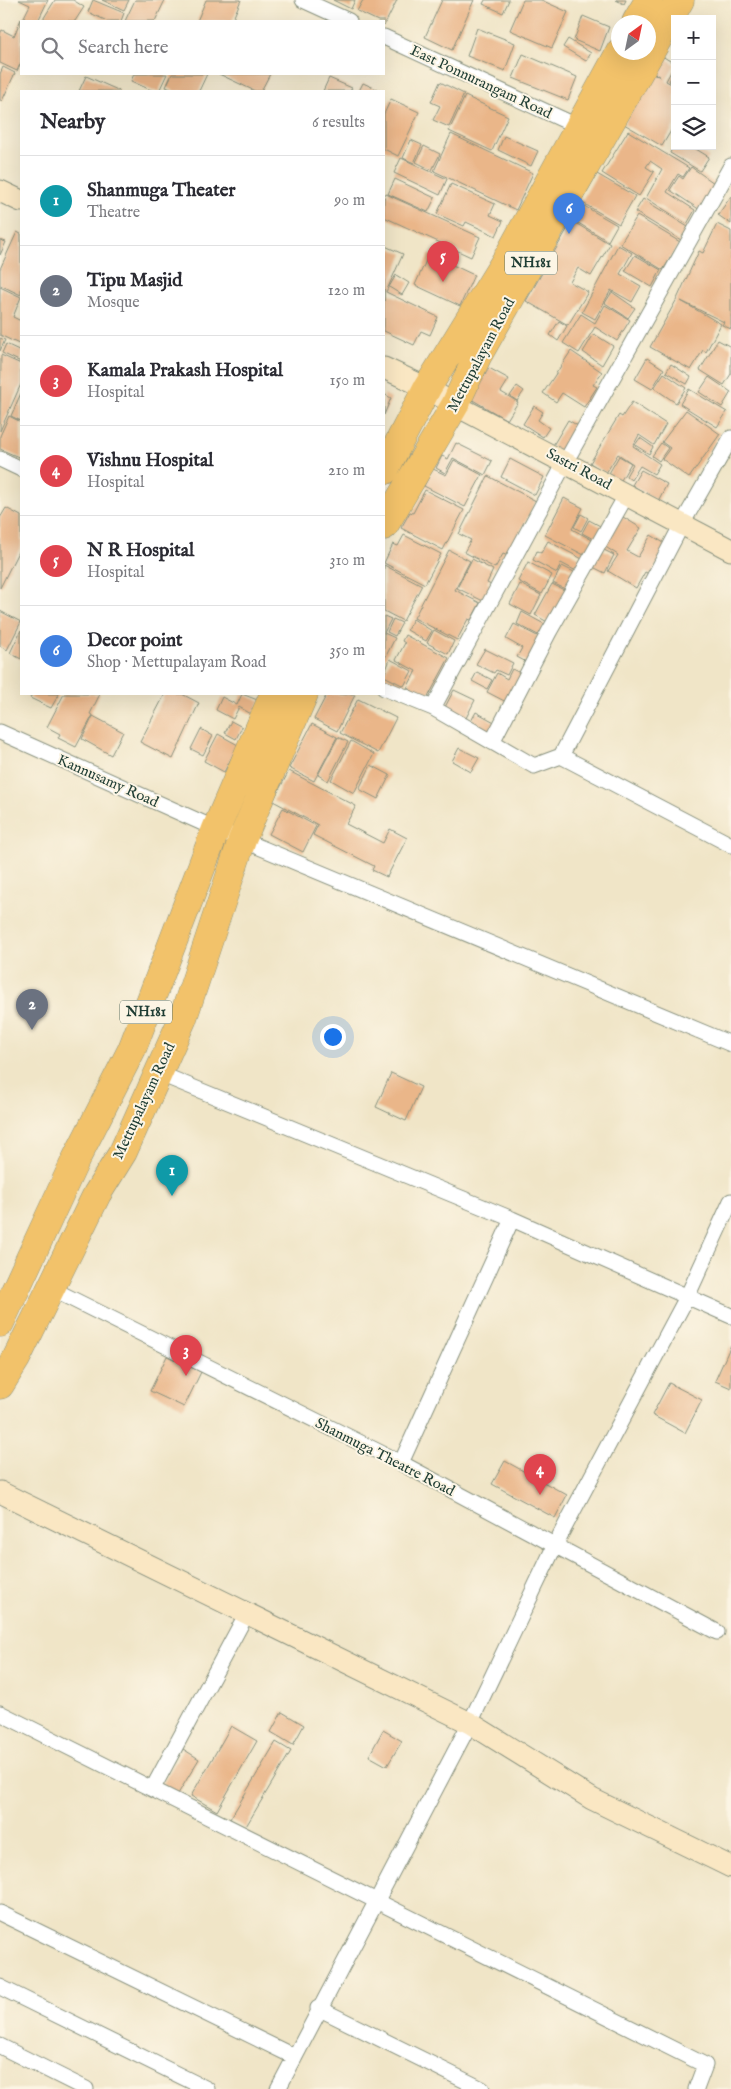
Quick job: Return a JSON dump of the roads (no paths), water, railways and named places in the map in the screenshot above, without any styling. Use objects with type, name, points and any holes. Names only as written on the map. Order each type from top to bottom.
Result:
[{"type":"highway","points":[[640,15],[649,0]]},
{"type":"highway","name":"Mettupalayam Road","points":[[385,524],[455,405],[478,355],[680,0]]},
{"type":"highway","name":"NH181","points":[[579,127],[616,60]]},
{"type":"highway","name":"Mettupalayam Road","points":[[385,469],[427,388],[509,255],[579,127]]},
{"type":"highway","name":"NH181","points":[[0,1323],[76,1159],[132,1049],[216,829],[274,695]]},
{"type":"highway","name":"Mettupalayam Road","points":[[0,1385],[97,1194],[123,1152],[183,1018],[242,840],[304,695]]},
{"type":"street","points":[[303,0],[347,20]]},
{"type":"street","name":"East Ponnurangam Road","points":[[385,37],[579,127]]},
{"type":"street","points":[[433,708],[566,461],[731,166]]},
{"type":"street","points":[[0,191],[20,201]]},
{"type":"street","name":"Sastri Road","points":[[385,368],[427,388],[455,405],[566,461],[731,550]]},
{"type":"street","points":[[385,688],[433,708],[534,766],[561,756],[682,524],[731,438]]},
{"type":"street","points":[[0,459],[20,469]]},
{"type":"street","points":[[492,742],[549,632],[627,494]]},
{"type":"street","name":"Kannusamy Road","points":[[0,732],[216,829],[731,1044]]},
{"type":"street","points":[[561,756],[731,845]]},
{"type":"street","points":[[158,1073],[512,1218],[731,1316]]},
{"type":"street","points":[[278,2089],[318,2008],[378,1903],[470,1723],[555,1545],[687,1297],[731,1201]]},
{"type":"street","points":[[401,1463],[512,1218]]},
{"type":"street","name":"Shanmuga Theatre Road","points":[[50,1288],[401,1463],[717,1632]]},
{"type":"street","points":[[0,1492],[470,1723],[592,1799],[731,1867]]},
{"type":"street","points":[[153,1788],[247,1613]]},
{"type":"street","points":[[0,1713],[705,2065],[696,2089]]},
{"type":"street","points":[[0,1913],[293,2056]]},
{"type":"street","points":[[0,1988],[207,2089]]},
{"type":"street","points":[[318,2008],[482,2089]]},
{"type":"street","points":[[0,2046],[86,2089]]},
{"type":"place","name":"Decor point","points":[[569,234]]},
{"type":"place","name":"N R Hospital","points":[[443,282]]},
{"type":"place","name":"Tipu Masjid","points":[[32,1030]]},
{"type":"place","name":"Shanmuga Theater","points":[[172,1196]]},
{"type":"place","name":"Kamala Prakash Hospital","points":[[186,1376]]},
{"type":"place","name":"Vishnu Hospital","points":[[540,1495]]}]
